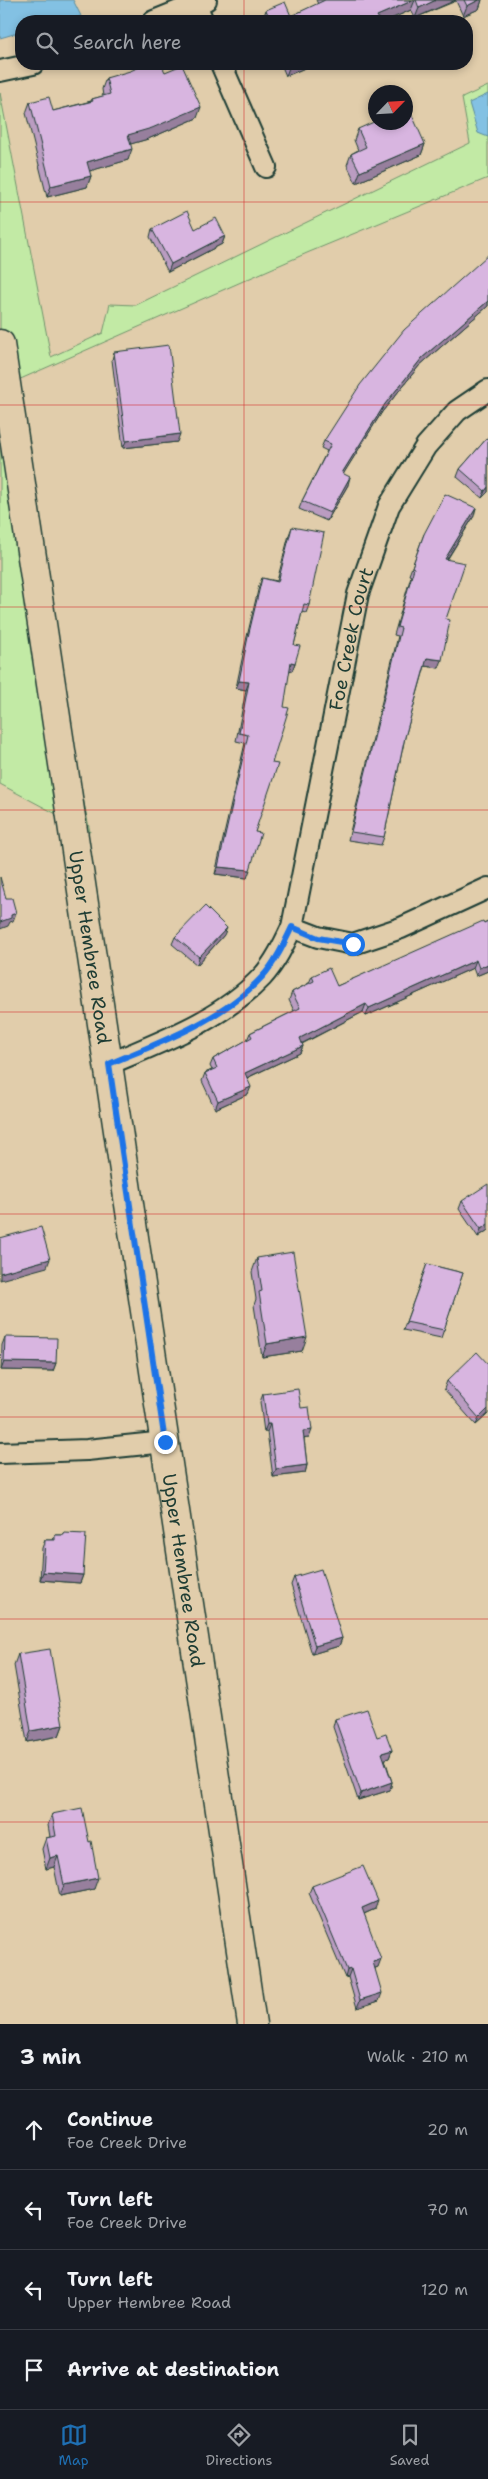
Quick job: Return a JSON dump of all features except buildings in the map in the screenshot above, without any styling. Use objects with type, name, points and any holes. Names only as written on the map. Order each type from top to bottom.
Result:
[{"type":"street","points":[[178,15],[202,9]]},
{"type":"street","points":[[0,71],[15,68]]},
{"type":"street","points":[[224,70],[266,167]]},
{"type":"street","name":"Upper Hembree Road","points":[[0,344],[252,2024]]},
{"type":"street","name":"Foe Creek Court","points":[[109,1064],[187,1031],[228,1006],[263,976],[284,946],[292,927],[358,594],[389,506],[426,446],[457,411],[488,390]]},
{"type":"street","points":[[292,927],[318,938],[353,944],[401,928],[488,888]]},
{"type":"street","points":[[0,1453],[87,1450],[165,1442]]},
{"type":"green space","points":[[488,86],[488,178],[307,253],[0,388],[0,93],[51,357],[103,333],[110,304],[136,305],[470,143],[462,98]]},
{"type":"green space","points":[[0,397],[90,832],[0,784]]},
{"type":"water","points":[[0,0],[73,0],[80,15],[15,15],[15,34],[0,38]]},
{"type":"water","points":[[488,94],[488,137],[478,133],[469,103]]},
{"type":"route","points":[[165,1442],[109,1064],[187,1031],[228,1006],[263,976],[284,946],[292,927],[318,938],[353,944]]}]
